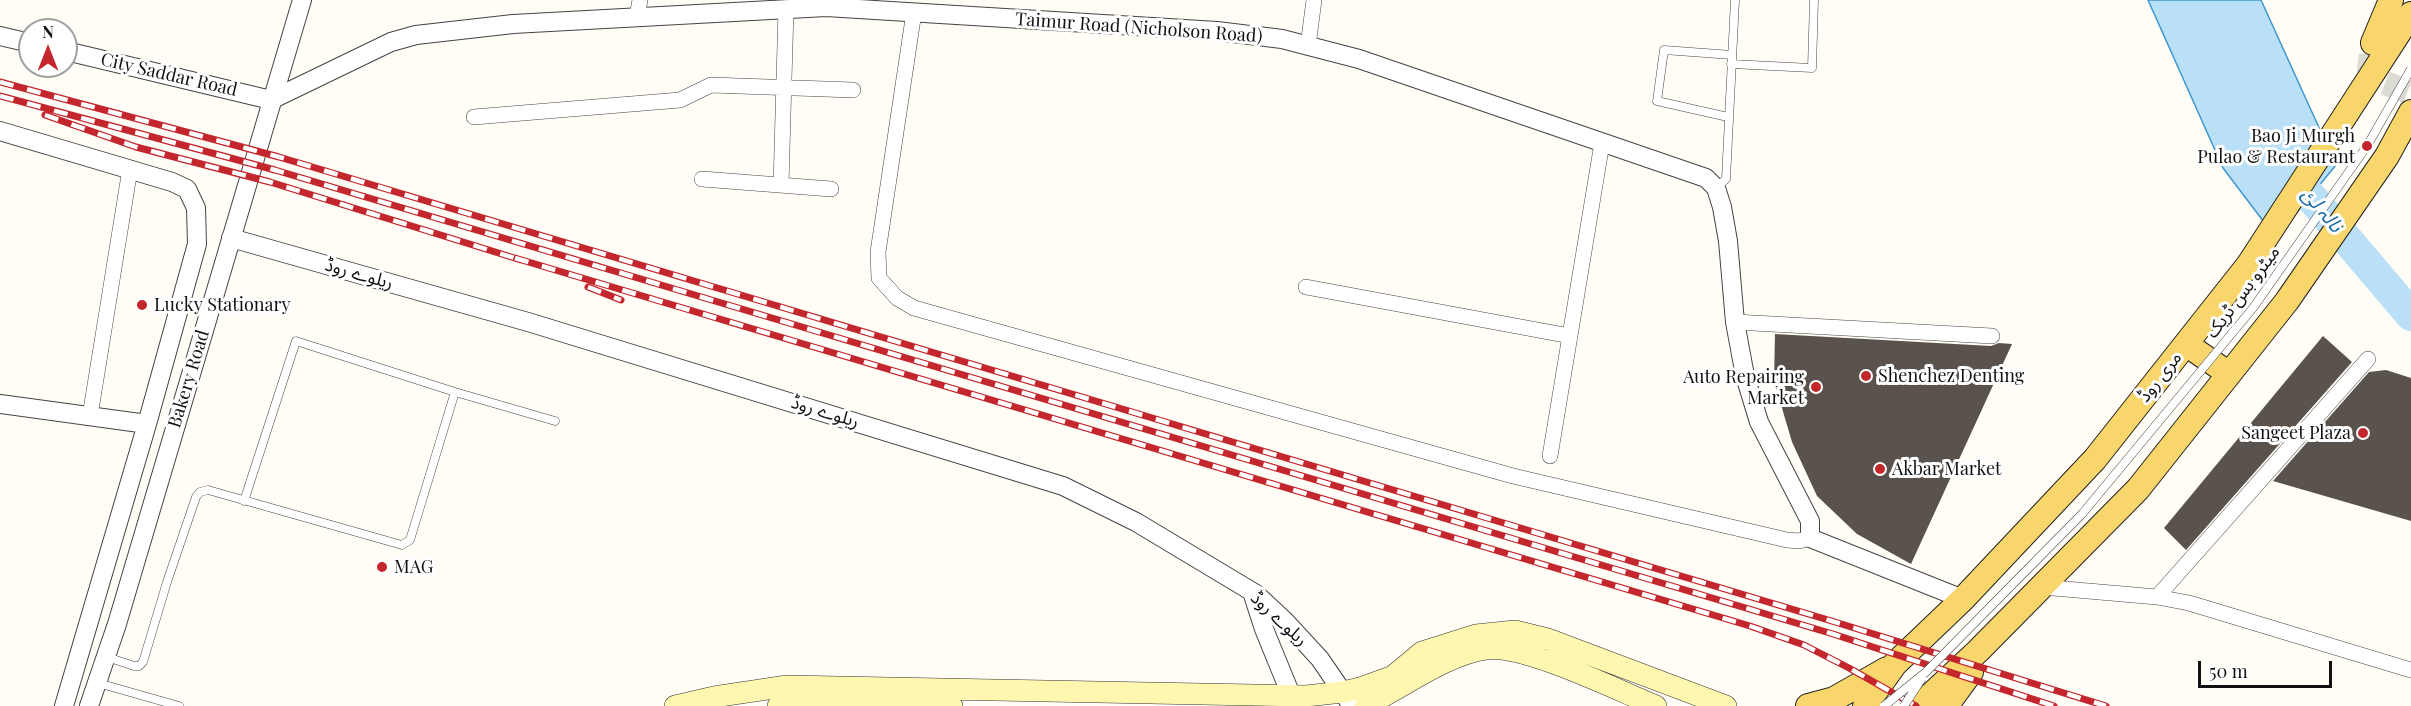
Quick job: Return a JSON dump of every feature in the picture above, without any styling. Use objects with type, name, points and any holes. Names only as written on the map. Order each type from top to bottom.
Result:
[{"type":"main road","points":[[2373,43],[2391,0]]},
{"type":"main road","name":"مری روڈ","points":[[1865,706],[1895,664],[1963,599],[2095,459],[2186,344],[2249,264],[2411,14]]},
{"type":"main road","points":[[1919,706],[1978,651],[2138,489],[2287,301],[2399,144],[2411,111]]},
{"type":"main road","points":[[2186,344],[2229,374]]},
{"type":"main road","points":[[1946,706],[2009,619]]},
{"type":"main road","points":[[675,706],[714,696],[787,686],[1291,701],[1348,699],[1393,676],[1422,652],[1476,635],[1515,631],[1548,639],[1726,706]]},
{"type":"main road","points":[[1365,706],[1440,666],[1486,649],[1523,653],[1656,706]]},
{"type":"main road","points":[[1808,706],[1834,699],[1895,664]]},
{"type":"main road","points":[[778,706],[826,704],[952,706]]},
{"type":"street","name":"Bakery Road","points":[[89,706],[117,624],[302,0]]},
{"type":"street","points":[[1308,46],[1314,0]]},
{"type":"street","name":"Taimur Road (Nicholson Road)","points":[[271,100],[391,42],[416,35],[639,9],[786,9],[826,3],[914,12],[1217,31],[1282,39],[1359,59],[1706,178],[1716,188]]},
{"type":"street","points":[[781,185],[786,9]]},
{"type":"street","points":[[914,12],[878,252],[879,278],[897,298],[914,308],[1513,476],[1786,540],[1799,541],[1810,537],[1963,599]]},
{"type":"street","points":[[0,36],[18,40]]},
{"type":"street","name":"City Saddar Road","points":[[78,54],[271,100]]},
{"type":"street","points":[[474,117],[680,100],[711,85],[854,90]]},
{"type":"street","points":[[0,131],[130,169],[187,189],[196,208],[197,244],[64,706]]},
{"type":"street","points":[[1550,456],[1602,143]]},
{"type":"street","points":[[90,417],[130,169]]},
{"type":"street","points":[[702,179],[831,189]]},
{"type":"street","points":[[1716,188],[1728,242],[1735,322],[1745,376],[1759,422],[1810,521],[1810,537]]},
{"type":"street","name":"ریلوے روڈ","points":[[231,238],[528,322],[1063,486],[1136,522],[1252,592],[1285,621],[1320,659],[1348,699]]},
{"type":"street","points":[[1306,286],[1570,336]]},
{"type":"street","points":[[1735,322],[1992,336]]},
{"type":"street","points":[[2157,597],[2368,359]]},
{"type":"street","points":[[0,404],[147,424]]},
{"type":"street","points":[[2042,587],[2157,597],[2189,603],[2411,670]]},
{"type":"street","points":[[1252,592],[1263,629],[1291,701]]},
{"type":"street","points":[[97,595],[122,604]]},
{"type":"street","points":[[74,676],[98,683]]},
{"type":"lane","points":[[1716,188],[1726,178],[1735,0]]},
{"type":"lane","points":[[1731,64],[1812,68],[1814,0]]},
{"type":"lane","points":[[1728,117],[1658,101],[1664,50],[1732,55]]},
{"type":"lane","name":"میٹرو بس ٹریک","points":[[1884,706],[1926,672],[2082,514],[2253,308],[2367,146],[2411,69]]},
{"type":"lane","points":[[244,501],[296,341],[455,392],[555,421]]},
{"type":"lane","points":[[106,657],[134,666],[139,666],[143,662],[167,582],[196,497],[200,492],[208,490],[402,545],[407,543],[410,540],[455,392]]},
{"type":"lane","name":"میٹرو بس ٹریک","points":[[1904,706],[1926,672]]},
{"type":"lane","points":[[98,683],[179,706]]},
{"type":"water","points":[[2148,0],[2261,0],[2336,165],[2276,238],[2223,168]]},
{"type":"building","name":"Akbar Market","points":[[1775,334],[1991,346],[1999,343],[2012,344],[1911,564],[1857,534],[1817,496],[1792,442],[1774,381]]},
{"type":"building","points":[[2323,336],[2352,362],[2186,550],[2164,528]]},
{"type":"building","name":"Sangeet Plaza","points":[[2386,370],[2411,378],[2411,521],[2273,481],[2369,372]]},
{"type":"waterway","name":"نالہ لئ","points":[[2282,163],[2411,315]]},
{"type":"tunnel","points":[[2371,55],[2369,69],[2380,81],[2411,93]]},
{"type":"railway","points":[[0,82],[279,157],[1835,622],[2106,706]]},
{"type":"railway","points":[[0,96],[275,170],[1833,634],[2054,706]]},
{"type":"railway","points":[[45,115],[136,147],[270,182],[521,260]]},
{"type":"railway","points":[[515,258],[1750,626],[1804,645],[1916,706]]},
{"type":"railway","points":[[588,287],[621,300]]},
{"type":"place","name":"Bao Ji Murgh Pulao & Restaurant","points":[[2367,146]]},
{"type":"place","name":"Lucky Stationary","points":[[142,305]]},
{"type":"place","name":"Shenchez Denting","points":[[1866,376]]},
{"type":"place","name":"Auto Repairing Market","points":[[1816,387]]},
{"type":"place","name":"Sangeet Plaza","points":[[2363,433]]},
{"type":"place","name":"Akbar Market","points":[[1880,469]]},
{"type":"place","name":"MAG","points":[[382,567]]}]
